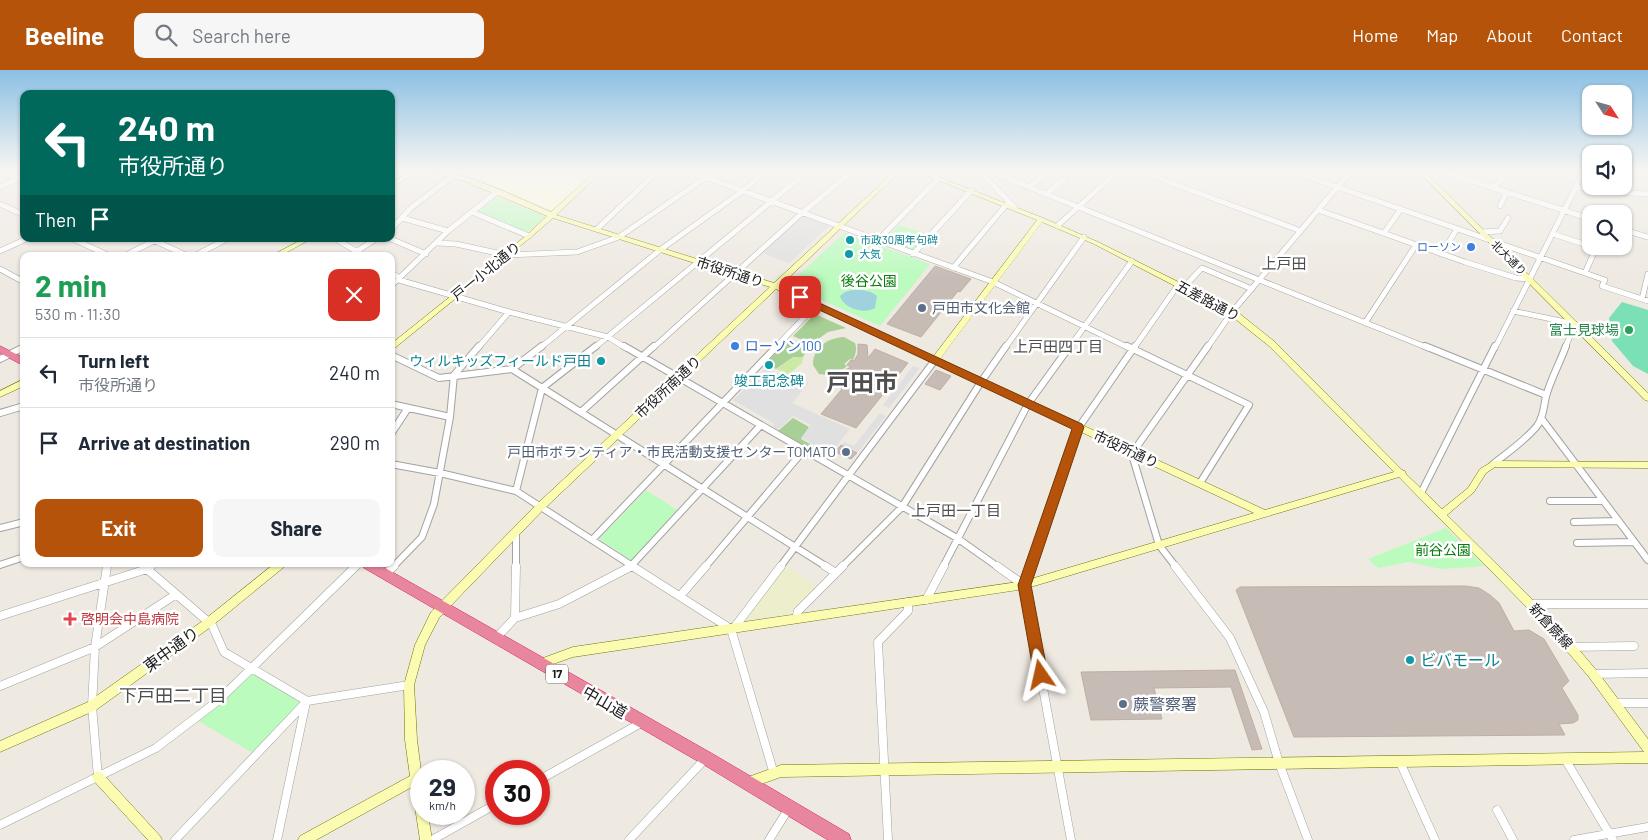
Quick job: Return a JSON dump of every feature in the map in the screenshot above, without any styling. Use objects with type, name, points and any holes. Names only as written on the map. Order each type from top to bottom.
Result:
[{"type":"highway","points":[[3,354],[20,361]]},
{"type":"highway","name":"中山道","points":[[373,567],[641,723],[706,758],[843,840]]},
{"type":"street","points":[[6,207],[20,213]]},
{"type":"street","points":[[395,225],[411,207]]},
{"type":"street","points":[[395,283],[448,231],[478,207]]},
{"type":"street","name":"市役所通り","points":[[532,207],[554,216],[775,286],[1265,514]]},
{"type":"street","name":"戸一小北通り","points":[[395,345],[563,207]]},
{"type":"street","points":[[597,229],[620,207]]},
{"type":"street","points":[[437,243],[456,244],[506,255],[578,252],[619,237],[663,207]]},
{"type":"street","points":[[395,357],[439,378],[512,369],[568,326],[660,250],[720,207]]},
{"type":"street","points":[[516,491],[542,388],[608,337],[765,207]]},
{"type":"street","points":[[787,207],[992,282],[1248,405],[1200,483]]},
{"type":"street","points":[[581,412],[809,207]]},
{"type":"street","name":"市役所南通り","points":[[414,760],[409,716],[409,685],[424,634],[442,607],[540,507],[860,207]]},
{"type":"street","points":[[877,241],[911,207]]},
{"type":"street","points":[[913,254],[957,207]]},
{"type":"street","points":[[952,268],[1004,207]]},
{"type":"street","name":"五差路通り","points":[[1011,207],[1084,238],[1232,312],[1272,344],[1442,514]]},
{"type":"street","points":[[1057,226],[1078,207],[1546,395]]},
{"type":"street","points":[[1236,207],[1301,231]]},
{"type":"street","points":[[1308,840],[1279,763],[1264,712],[1230,638],[1159,545],[1133,458],[1133,452],[1232,312],[1321,207]]},
{"type":"street","points":[[1395,207],[1605,280],[1602,286],[1645,300],[1648,274]]},
{"type":"street","name":"北大通り","points":[[1457,207],[1648,398]]},
{"type":"street","points":[[1554,207],[1582,216]]},
{"type":"street","points":[[1421,493],[1566,207]]},
{"type":"street","points":[[1384,233],[1401,209]]},
{"type":"street","points":[[1318,210],[1441,254],[1516,278],[1530,279]]},
{"type":"street","points":[[472,212],[529,236]]},
{"type":"street","points":[[402,218],[448,231]]},
{"type":"street","points":[[1482,232],[1500,231],[1508,218]]},
{"type":"street","points":[[732,629],[1041,219]]},
{"type":"street","points":[[1441,254],[1457,229]]},
{"type":"street","points":[[1632,233],[1648,238]]},
{"type":"street","points":[[1553,234],[1596,248],[1585,273]]},
{"type":"street","points":[[796,619],[798,611],[902,507],[981,382],[1084,238]]},
{"type":"street","points":[[395,241],[426,254]]},
{"type":"street","points":[[0,251],[20,242]]},
{"type":"street","points":[[80,242],[101,252]]},
{"type":"street","points":[[131,252],[150,242]]},
{"type":"street","points":[[161,242],[180,252]]},
{"type":"street","points":[[202,252],[221,242]]},
{"type":"street","points":[[283,252],[302,242]]},
{"type":"street","points":[[341,242],[357,252],[372,242]]},
{"type":"street","points":[[1365,323],[1416,245]]},
{"type":"street","points":[[926,600],[1028,404],[1132,261]]},
{"type":"street","points":[[1071,840],[1024,585],[1078,427],[1133,349],[1181,286],[1202,268],[1252,288]]},
{"type":"street","points":[[0,269],[20,280]]},
{"type":"street","points":[[395,275],[399,280],[453,297],[608,337],[957,538],[1024,585]]},
{"type":"street","points":[[592,540],[816,305]]},
{"type":"street","points":[[1442,514],[1471,490],[1483,471],[1533,432],[1547,406],[1546,395],[1575,324],[1513,311]]},
{"type":"street","points":[[395,564],[422,536],[434,504],[450,417],[454,376],[509,312]]},
{"type":"street","points":[[3,354],[20,348]]},
{"type":"street","points":[[512,369],[836,573]]},
{"type":"street","points":[[0,394],[20,384]]},
{"type":"street","points":[[395,405],[450,417]]},
{"type":"street","points":[[0,413],[20,407]]},
{"type":"street","points":[[395,428],[408,408]]},
{"type":"street","points":[[1541,418],[1648,560]]},
{"type":"street","points":[[496,638],[515,618],[559,604],[632,566],[761,425]]},
{"type":"street","points":[[680,596],[804,450]]},
{"type":"street","points":[[1493,464],[1648,465]]},
{"type":"street","points":[[395,465],[440,472],[516,491],[732,629],[774,774]]},
{"type":"street","points":[[539,664],[573,652],[1024,585],[1402,474]]},
{"type":"street","points":[[1550,501],[1603,501]]},
{"type":"street","name":"新倉蕨線","points":[[1442,514],[1532,604],[1571,647],[1648,748]]},
{"type":"street","points":[[1574,522],[1618,521]]},
{"type":"street","points":[[0,528],[20,523]]},
{"type":"street","points":[[515,618],[516,530]]},
{"type":"street","points":[[1577,543],[1634,542]]},
{"type":"street","points":[[0,565],[20,558]]},
{"type":"street","points":[[107,567],[95,647],[92,706],[98,777],[156,840]]},
{"type":"street","points":[[0,616],[104,583],[147,567]]},
{"type":"street","points":[[151,567],[175,595],[210,624],[224,652],[307,701]]},
{"type":"street","name":"東中通り","points":[[0,748],[92,706],[210,624],[277,567]]},
{"type":"street","points":[[0,825],[156,748],[219,700],[355,567]]},
{"type":"street","points":[[386,574],[393,567]]},
{"type":"street","points":[[0,686],[95,647],[175,595]]},
{"type":"street","points":[[888,840],[878,642],[908,611],[908,602]]},
{"type":"street","points":[[1532,604],[1648,604]]},
{"type":"street","points":[[1571,647],[1634,646]]},
{"type":"street","points":[[1593,674],[1648,672]]},
{"type":"street","points":[[175,840],[307,701],[409,685]]},
{"type":"street","points":[[277,840],[307,701]]},
{"type":"street","points":[[1614,703],[1648,703]]},
{"type":"street","points":[[550,774],[641,723]]},
{"type":"street","points":[[747,783],[781,771],[1648,757]]},
{"type":"street","points":[[629,840],[706,758]]},
{"type":"street","points":[[1565,759],[1611,837]]},
{"type":"street","points":[[1400,762],[1435,840]]},
{"type":"street","points":[[304,840],[410,782]]},
{"type":"street","points":[[769,840],[789,808]]},
{"type":"street","points":[[432,840],[485,810]]},
{"type":"street","points":[[1497,810],[1513,840]]},
{"type":"street","points":[[424,825],[426,840]]},
{"type":"street","points":[[1574,840],[1611,837],[1648,827]]},
{"type":"shaded area","points":[[544,207],[557,207],[553,211]]},
{"type":"shaded area","points":[[803,216],[829,226],[789,263],[763,253]]},
{"type":"shaded area","points":[[913,366],[920,368],[889,408],[883,405]]},
{"type":"shaded area","points":[[765,369],[809,383],[792,403],[850,429],[830,454],[801,438],[811,425],[793,416],[778,430],[772,427],[775,424],[733,400]]},
{"type":"shaded area","points":[[880,413],[886,416],[858,452],[842,445],[844,442],[854,446]]},
{"type":"green space","points":[[482,207],[521,207],[546,217],[526,233],[477,212]]},
{"type":"green space","points":[[898,225],[928,234],[913,251],[883,240]]},
{"type":"green space","name":"後谷公園","points":[[844,233],[930,264],[880,326],[788,285]]},
{"type":"green space","name":"富士見球場","points":[[1622,302],[1648,310],[1648,374],[1633,366],[1612,341],[1609,318]]},
{"type":"green space","points":[[815,314],[846,328],[828,332],[811,344],[793,336]]},
{"type":"green space","points":[[844,337],[855,343],[856,352],[853,360],[850,359],[844,364],[847,366],[837,373],[819,374],[813,365],[819,348],[832,339]]},
{"type":"green space","points":[[788,341],[807,350],[803,357],[793,357],[776,369],[766,363]]},
{"type":"green space","points":[[793,357],[803,357],[802,363],[788,375],[777,369]]},
{"type":"green space","points":[[793,418],[809,427],[801,439],[828,454],[824,457],[778,431]]},
{"type":"green space","points":[[646,490],[680,512],[634,562],[599,539]]},
{"type":"green space","name":"前谷公園","points":[[1446,528],[1484,566],[1441,569],[1409,562],[1378,568],[1368,559]]},
{"type":"green space","points":[[786,566],[818,587],[788,614],[747,619]]},
{"type":"green space","points":[[252,673],[301,703],[253,753],[198,721]]},
{"type":"water","points":[[853,290],[869,291],[877,296],[875,308],[866,311],[855,309],[845,304],[840,296],[845,292]]},
{"type":"building","name":"戸田市文化会館","points":[[935,266],[971,279],[960,292],[958,291],[921,337],[887,324]]},
{"type":"building","points":[[858,344],[867,345],[868,358],[875,349],[908,363],[856,428],[821,414],[842,389],[831,377],[851,367],[847,365],[851,360],[854,361],[858,354]]},
{"type":"building","points":[[936,370],[951,376],[940,390],[925,384]]},
{"type":"building","name":"戸田市ボランティア・市民活動支援センターTOMATO","points":[[841,445],[857,453],[851,459],[835,452]]},
{"type":"building","name":"ビバモール","points":[[1465,586],[1479,588],[1499,603],[1514,631],[1529,630],[1544,639],[1569,681],[1562,688],[1578,715],[1578,720],[1573,723],[1559,724],[1565,735],[1294,737],[1236,590],[1240,587]]},
{"type":"building","name":"蕨警察署","points":[[1235,670],[1262,749],[1252,750],[1231,687],[1154,688],[1162,719],[1091,720],[1081,672]]},
{"type":"place","name":"市政30周年句碑","points":[[850,240]]},
{"type":"place","name":"ローソン","points":[[1471,247]]},
{"type":"place","name":"大気","points":[[849,254]]},
{"type":"place","name":"戸田市文化会館","points":[[922,308]]},
{"type":"place","name":"富士見球場","points":[[1629,330]]},
{"type":"place","name":"ローソン100","points":[[735,346]]},
{"type":"place","name":"ウィルキッズフィールド戸田","points":[[601,361]]},
{"type":"place","name":"竣工記念碑","points":[[769,365]]},
{"type":"place","name":"戸田市ボランティア・市民活動支援センターTOMATO","points":[[846,452]]},
{"type":"place","name":"啓明会中島病院","points":[[70,619]]},
{"type":"place","name":"ビバモール","points":[[1410,660]]},
{"type":"place","name":"蕨警察署","points":[[1123,704]]},
{"type":"district","name":"上戸田","points":[[1284,264]]},
{"type":"district","name":"上戸田四丁目","points":[[1058,347]]},
{"type":"district","name":"戸田市","points":[[862,383]]},
{"type":"district","name":"上戸田一丁目","points":[[956,511]]},
{"type":"district","name":"下戸田二丁目","points":[[173,696]]},
{"type":"route","points":[[800,297],[1078,427],[1024,585],[1041,675]]}]
